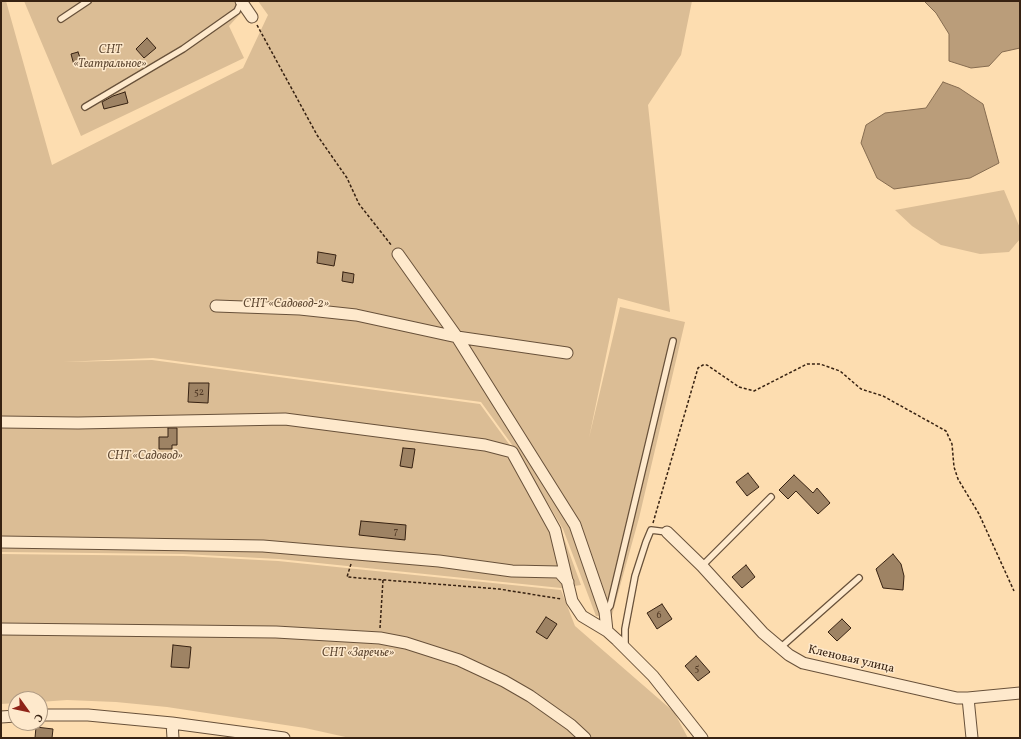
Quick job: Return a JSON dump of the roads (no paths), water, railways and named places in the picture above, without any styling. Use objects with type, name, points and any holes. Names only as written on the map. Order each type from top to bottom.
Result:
[{"type":"street","points":[[241,1],[252,17]]},
{"type":"street","points":[[398,254],[457,337],[575,525],[605,612],[607,631]]},
{"type":"street","points":[[216,306],[300,309],[356,315],[457,337],[567,353]]},
{"type":"street","points":[[1,422],[78,423],[285,419],[485,445],[512,452],[555,530],[569,583],[572,601],[582,616],[607,631],[653,676],[702,738]]},
{"type":"street","name":"Кленовая улица","points":[[667,532],[702,566],[763,633],[780,648],[803,663],[957,698],[1020,693]]},
{"type":"street","points":[[1,542],[227,544],[439,561],[512,571],[559,572],[569,583]]},
{"type":"street","points":[[1,630],[276,632],[380,638],[406,643],[459,660],[504,681],[530,696],[571,725],[585,738]]},
{"type":"street","points":[[968,698],[972,738]]},
{"type":"street","points":[[48,715],[88,715],[172,723],[284,738]]},
{"type":"street","points":[[172,723],[173,738]]},
{"type":"lane","points":[[61,19],[88,1]]},
{"type":"lane","points":[[85,107],[183,49],[237,11],[241,1]]},
{"type":"lane","points":[[605,612],[610,606],[673,341]]},
{"type":"lane","points":[[702,566],[771,497]]},
{"type":"lane","points":[[625,648],[625,629],[635,576],[651,530],[667,532]]},
{"type":"lane","points":[[780,648],[860,578]]},
{"type":"park label","name":"СНТ «Театральное»","points":[[110,58]]},
{"type":"park label","name":"СНТ «Садовод-2»","points":[[286,305]]},
{"type":"park label","name":"СНТ «Садовод»","points":[[145,457]]},
{"type":"park label","name":"СНТ «Заречье»","points":[[358,654]]}]
